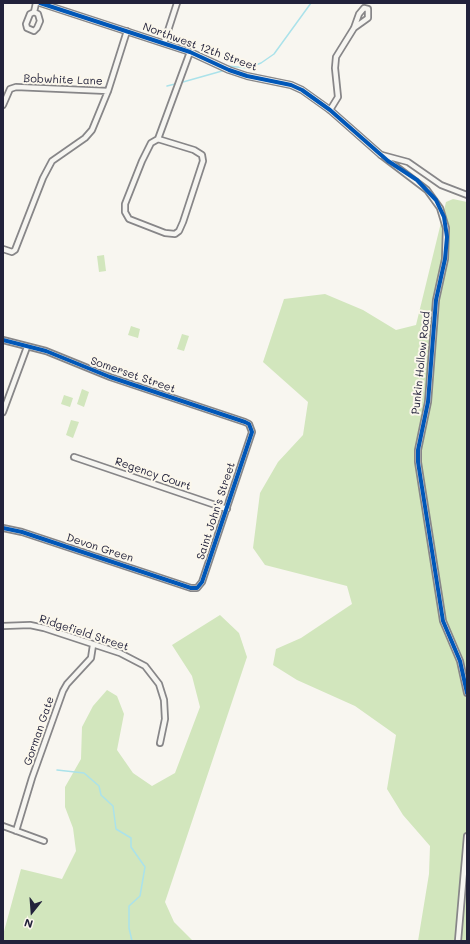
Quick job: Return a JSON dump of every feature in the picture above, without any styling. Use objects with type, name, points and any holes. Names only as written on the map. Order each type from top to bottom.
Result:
[{"type":"street","points":[[34,12],[36,3]]},
{"type":"street","name":"Northwest 12th Street","points":[[40,3],[190,52],[228,70],[247,76],[291,85],[302,90],[330,110],[381,155]]},
{"type":"street","points":[[164,44],[177,3]]},
{"type":"street","points":[[330,110],[338,97],[335,68],[336,57],[354,28]]},
{"type":"street","points":[[3,249],[12,252],[16,246],[43,178],[52,162],[85,138],[92,130],[108,91],[127,31]]},
{"type":"street","points":[[158,139],[194,150],[202,154],[203,161],[185,215],[179,230],[175,234],[165,234],[129,219],[125,212],[125,204],[142,161],[151,143],[158,139],[190,52]]},
{"type":"street","name":"Bobwhite Lane","points":[[3,105],[10,89],[16,87],[108,91]]},
{"type":"street","points":[[381,155],[408,162],[441,184],[467,195]]},
{"type":"street","name":"Punkin Hollow Road","points":[[381,155],[427,190],[440,208],[446,228],[445,259],[436,300],[428,402],[418,450],[418,462],[436,585],[443,621],[460,661],[467,693]]},
{"type":"street","name":"Somerset Street","points":[[3,340],[46,351],[110,378],[245,422],[249,424],[252,432]]},
{"type":"street","points":[[3,412],[27,347]]},
{"type":"street","name":"Saint John's Street","points":[[191,588],[197,588],[202,582],[252,432]]},
{"type":"street","name":"Regency Court","points":[[74,457],[227,509]]},
{"type":"street","name":"Devon Green","points":[[3,528],[22,532],[191,588]]},
{"type":"street","name":"Ridgefield Street","points":[[3,627],[37,626],[116,652],[137,661],[144,666],[156,680],[165,708],[164,730],[160,743]]},
{"type":"street","name":"Gorman Gate","points":[[16,831],[32,778],[63,691],[67,684],[90,658],[93,645]]},
{"type":"street","points":[[3,826],[44,841]]},
{"type":"street","points":[[458,941],[467,836]]},
{"type":"green space","points":[[453,199],[467,202],[467,941],[418,941],[429,874],[430,846],[403,815],[387,789],[396,735],[355,706],[297,680],[273,665],[276,649],[301,638],[352,604],[347,586],[265,565],[253,548],[260,493],[278,462],[303,435],[308,402],[263,362],[284,299],[325,294],[363,310],[396,330],[416,325],[446,202]]},
{"type":"green space","points":[[104,255],[106,271],[99,272],[97,256]]},
{"type":"green space","points":[[131,326],[140,329],[138,338],[128,335]]},
{"type":"green space","points":[[182,334],[189,336],[184,351],[177,349]]},
{"type":"green space","points":[[82,389],[89,392],[84,407],[77,404]]},
{"type":"green space","points":[[64,395],[73,398],[70,407],[61,404]]},
{"type":"green space","points":[[71,420],[79,422],[73,438],[66,435]]},
{"type":"green space","points":[[220,615],[239,633],[247,657],[165,902],[174,922],[193,941],[3,941],[3,935],[21,869],[62,879],[76,851],[73,828],[65,807],[65,787],[81,759],[82,727],[93,706],[107,690],[117,696],[124,714],[117,750],[133,773],[152,786],[175,773],[200,707],[192,676],[172,645]]},
{"type":"waterway","points":[[227,66],[248,68],[261,63],[274,54],[311,3]]},
{"type":"waterway","points":[[183,82],[222,71]]},
{"type":"waterway","points":[[167,86],[175,84]]},
{"type":"waterway","points":[[57,770],[84,773],[99,786],[101,795],[113,806],[116,829],[131,838],[131,847],[145,867],[140,896],[129,906],[129,928],[132,941]]},
{"type":"cycle path","points":[[40,3],[190,52],[229,70],[247,76],[291,85],[302,90],[330,110],[388,161],[417,180],[436,200],[444,217],[447,237],[445,259],[436,300],[428,402],[418,450],[418,462],[443,621],[460,661],[467,693]]},
{"type":"cycle path","points":[[3,340],[46,351],[110,377],[245,422],[249,424],[252,432],[202,582],[197,588],[191,588],[22,532],[3,528]]}]
